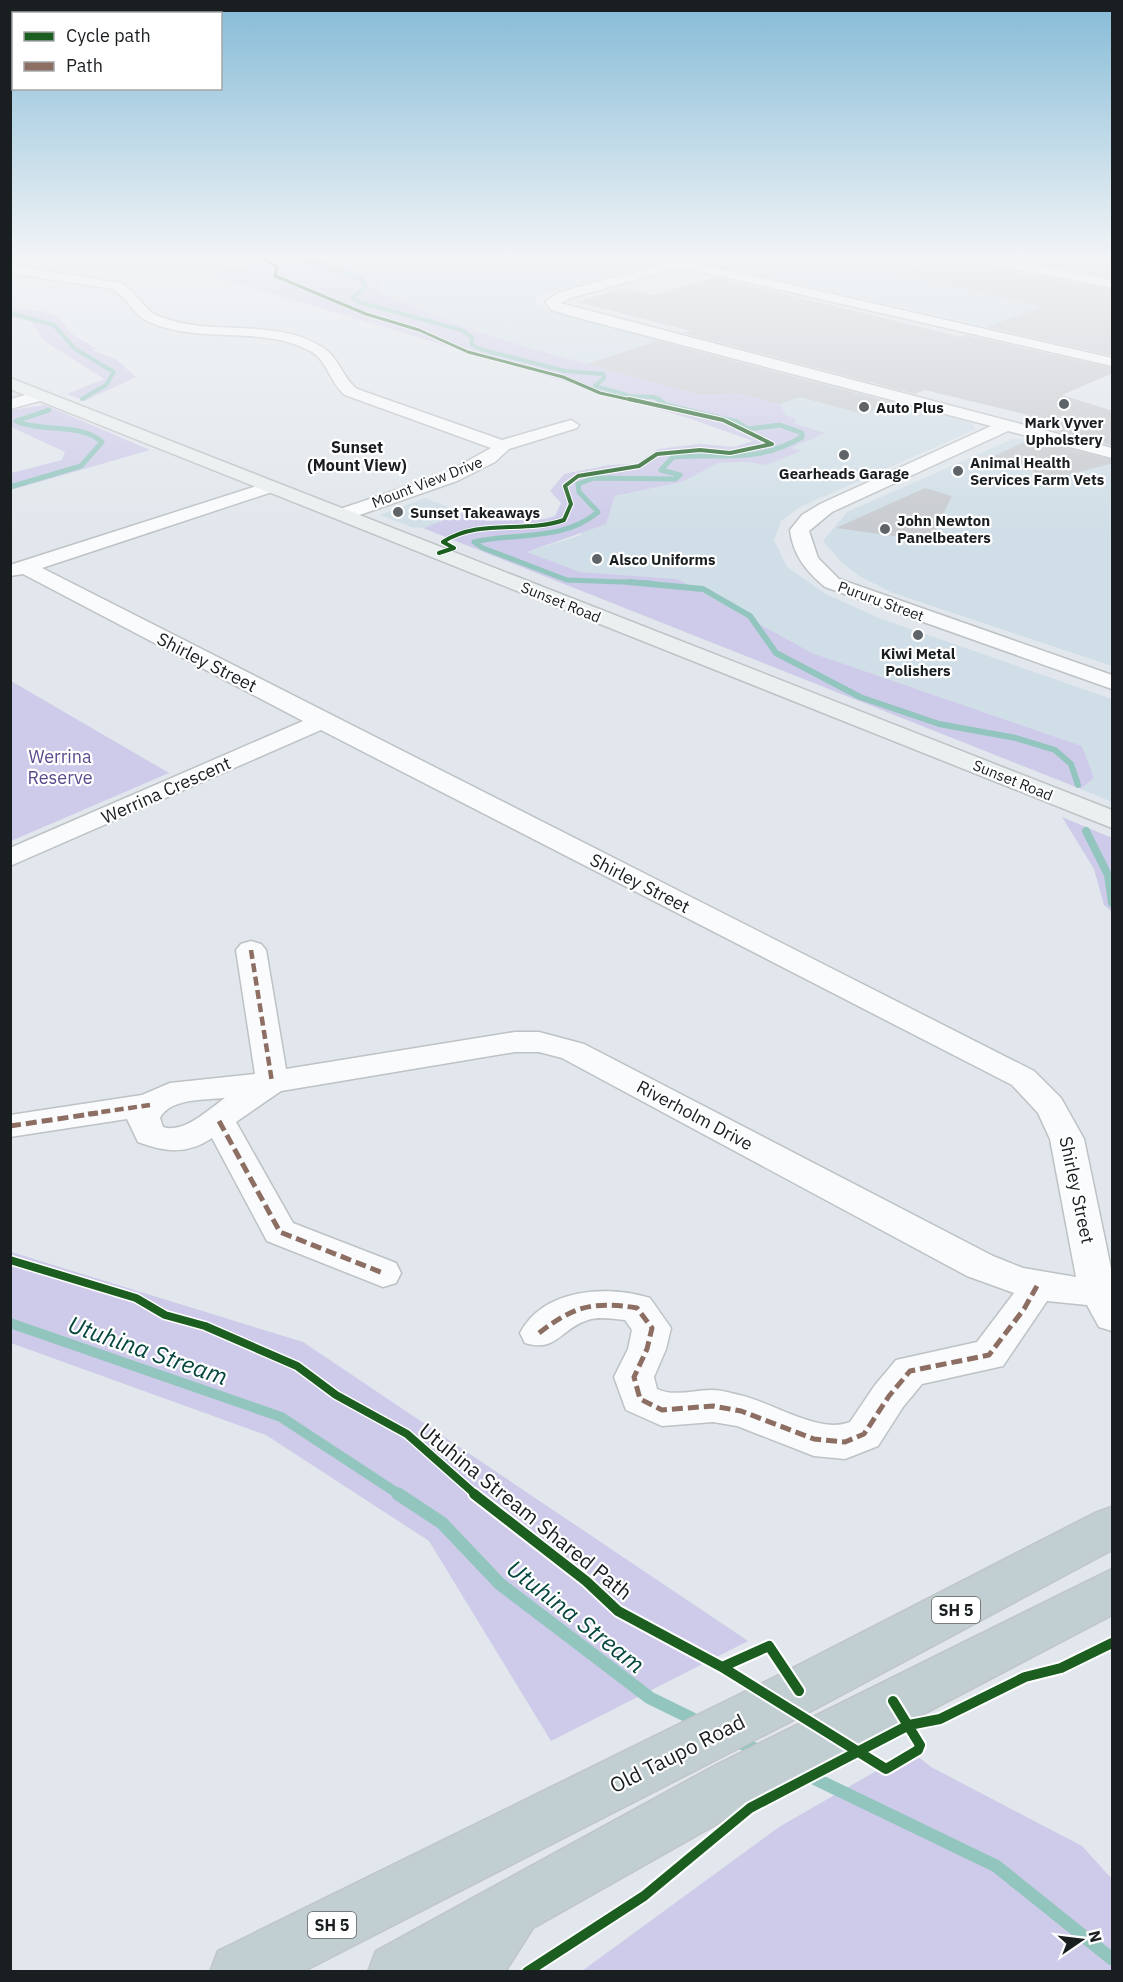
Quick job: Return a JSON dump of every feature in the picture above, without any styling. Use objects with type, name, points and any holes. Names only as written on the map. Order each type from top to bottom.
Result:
[{"type":"highway","name":"Old Taupo Road","points":[[239,1971],[681,1751],[1113,1527]]},
{"type":"highway","points":[[397,1971],[735,1784],[1113,1591]]},
{"type":"highway","points":[[470,1971],[515,1905]]},
{"type":"main road","name":"Sunset Road","points":[[10,383],[1113,820]]},
{"type":"street","name":"Mount View Drive","points":[[318,350],[328,359],[333,375],[351,392],[501,446],[501,449],[494,455],[468,469],[344,514]]},
{"type":"street","points":[[721,350],[1113,453]]},
{"type":"street","points":[[1063,350],[1113,362]]},
{"type":"street","points":[[10,404],[41,396]]},
{"type":"street","points":[[501,446],[571,425]]},
{"type":"street","name":"Pururu Street","points":[[1008,425],[826,507],[809,519],[799,531],[800,546],[813,567],[832,583],[1113,682]]},
{"type":"street","points":[[18,570],[270,487]]},
{"type":"street","name":"Shirley Street","points":[[18,570],[1023,1078],[1045,1098],[1058,1115],[1067,1138],[1105,1304]]},
{"type":"street","name":"Werrina Crescent","points":[[10,858],[322,722]]},
{"type":"street","points":[[251,950],[272,1082]]},
{"type":"street","name":"Riverholm Drive","points":[[272,1082],[219,1120],[189,1138],[168,1141],[150,1134],[142,1118],[150,1105],[170,1094],[272,1082],[500,1044],[539,1042],[564,1047],[980,1266],[1037,1286],[1105,1304]]},
{"type":"street","points":[[10,1125],[150,1105]]},
{"type":"street","points":[[219,1120],[280,1232],[383,1273]]},
{"type":"street","points":[[540,1333],[563,1314],[600,1302],[637,1308],[652,1328],[647,1349],[634,1377],[640,1399],[662,1410],[713,1406],[741,1411],[814,1439],[845,1442],[864,1434],[889,1396],[910,1371],[989,1355],[1024,1310],[1037,1286]]},
{"type":"shaded area","points":[[538,350],[700,350],[972,423],[976,429],[800,507],[781,521],[774,540],[787,567],[826,594],[879,618],[1112,699],[1112,802],[1081,789],[1094,778],[1082,746],[812,653],[678,579],[580,572],[526,552],[579,536],[615,496],[682,482],[718,463],[749,462],[766,465],[800,451],[790,448],[824,433],[792,423],[786,415],[739,393],[700,395]]},
{"type":"shaded area","points":[[1096,350],[1112,350],[1112,354]]},
{"type":"shaded area","points":[[1013,439],[1028,439],[1112,462],[1112,666],[893,593],[861,577],[842,563],[823,541],[847,512]]},
{"type":"shaded area","points":[[425,498],[464,513],[423,528],[411,527],[380,515]]},
{"type":"green space","points":[[59,350],[92,350],[116,359],[136,377],[85,401],[67,394],[104,379]]},
{"type":"green space","points":[[462,350],[538,350],[700,395],[739,393],[780,404],[786,415],[797,420],[793,423],[825,433],[791,448],[801,451],[766,465],[749,462],[718,463],[682,482],[615,496],[606,524],[527,552],[580,572],[678,579],[812,653],[1082,746],[1094,778],[1081,789],[423,528],[464,513],[487,521],[545,519],[555,516],[561,503],[550,491],[564,474],[609,465],[636,464],[658,449],[700,444],[734,447],[753,441],[691,419]]},
{"type":"green space","points":[[45,405],[150,450],[11,490],[11,473],[62,460],[65,452],[11,427],[11,410]]},
{"type":"green space","name":"Werrina Reserve","points":[[11,681],[169,773],[11,841]]},
{"type":"green space","points":[[1062,817],[1112,838],[1112,912],[1104,905],[1094,869]]},
{"type":"green space","points":[[11,1252],[303,1342],[748,1641],[551,1741],[429,1541],[266,1435],[11,1343]]},
{"type":"green space","points":[[911,1751],[931,1767],[1082,1846],[1112,1879],[1112,1971],[582,1971],[779,1827]]},
{"type":"building","points":[[629,350],[694,350],[893,403],[863,414],[800,397],[780,404],[739,393],[700,395],[587,364]]},
{"type":"building","points":[[750,350],[1035,350],[1113,368],[1113,373],[1062,395],[1113,411],[1113,446],[1052,430],[1059,426],[1024,416],[1028,415],[925,390],[915,394]]},
{"type":"building","points":[[1089,350],[1113,350],[1113,356]]},
{"type":"building","points":[[1031,439],[1113,460],[1113,463],[1056,478],[988,459]]},
{"type":"building","points":[[925,488],[952,496],[930,541],[836,528]]},
{"type":"waterway","points":[[78,350],[114,372],[106,385],[82,399]]},
{"type":"waterway","points":[[485,350],[565,371],[603,374],[604,378],[595,386],[630,396],[654,397],[660,401]]},
{"type":"waterway","points":[[633,582],[567,580],[483,548],[474,542],[554,532],[584,521],[598,512],[579,492],[578,484],[594,478],[675,479],[680,475],[661,470],[673,457],[754,454],[770,451],[802,437],[802,433],[780,425],[748,429],[737,422],[666,405],[658,399]]},
{"type":"waterway","points":[[10,487],[81,466],[102,442],[83,432],[38,427],[16,421],[49,410]]},
{"type":"waterway","points":[[629,582],[633,582]]},
{"type":"waterway","points":[[633,582],[650,583]]},
{"type":"waterway","points":[[633,582],[703,589],[750,616],[776,653],[860,697],[939,724],[1016,738],[1055,750],[1071,764],[1078,785]]},
{"type":"waterway","points":[[1086,831],[1108,875],[1112,903]]},
{"type":"waterway","name":"Utuhina Stream","points":[[10,1323],[281,1417],[400,1495]]},
{"type":"waterway","name":"Utuhina Stream","points":[[398,1494],[442,1523],[500,1584],[650,1698],[699,1722]]},
{"type":"waterway","name":"Utuhina Stream","points":[[735,1740],[761,1752]]},
{"type":"waterway","name":"Utuhina Stream","points":[[797,1770],[996,1866],[1112,1959]]},
{"type":"marked path","points":[[251,950],[272,1082]]},
{"type":"marked path","points":[[10,1126],[150,1105]]},
{"type":"marked path","points":[[219,1121],[280,1232],[383,1273]]},
{"type":"marked path","points":[[539,1333],[564,1315],[585,1306],[608,1304],[637,1308],[652,1328],[647,1349],[634,1377],[640,1399],[662,1410],[713,1406],[741,1411],[814,1439],[845,1442],[864,1434],[889,1396],[910,1371],[989,1355],[1024,1309],[1037,1286]]},
{"type":"cycle path","points":[[439,553],[454,548],[443,542],[456,533],[470,529],[534,527],[564,520],[571,504],[565,486],[578,476],[639,466],[657,454],[700,450],[730,453],[772,444],[723,420],[600,393],[563,377],[465,350]]},
{"type":"cycle path","name":"Utuhina Stream Shared Path","points":[[10,1260],[136,1298],[165,1315],[205,1326],[297,1366],[336,1395],[407,1434],[492,1510],[586,1581],[618,1611],[722,1667],[886,1769],[918,1750],[920,1745],[893,1701]]},
{"type":"cycle path","points":[[527,1972],[555,1951],[644,1896],[750,1808],[909,1725],[940,1719],[1025,1677],[1061,1668],[1112,1643]]},
{"type":"cycle path","points":[[722,1667],[769,1646],[799,1691]]},
{"type":"place","name":"Mark Vyver Upholstery","points":[[1064,404]]},
{"type":"place","name":"Auto Plus","points":[[864,407]]},
{"type":"place","name":"Gearheads Garage","points":[[844,455]]},
{"type":"place","name":"Animal Health Services Farm Vets","points":[[958,471]]},
{"type":"place","name":"Sunset Takeaways","points":[[398,512]]},
{"type":"place","name":"John Newton Panelbeaters","points":[[885,529]]},
{"type":"place","name":"Alsco Uniforms","points":[[597,559]]},
{"type":"place","name":"Kiwi Metal Polishers","points":[[918,635]]},
{"type":"district","name":"Sunset (Mount View)","points":[[357,456]]}]
